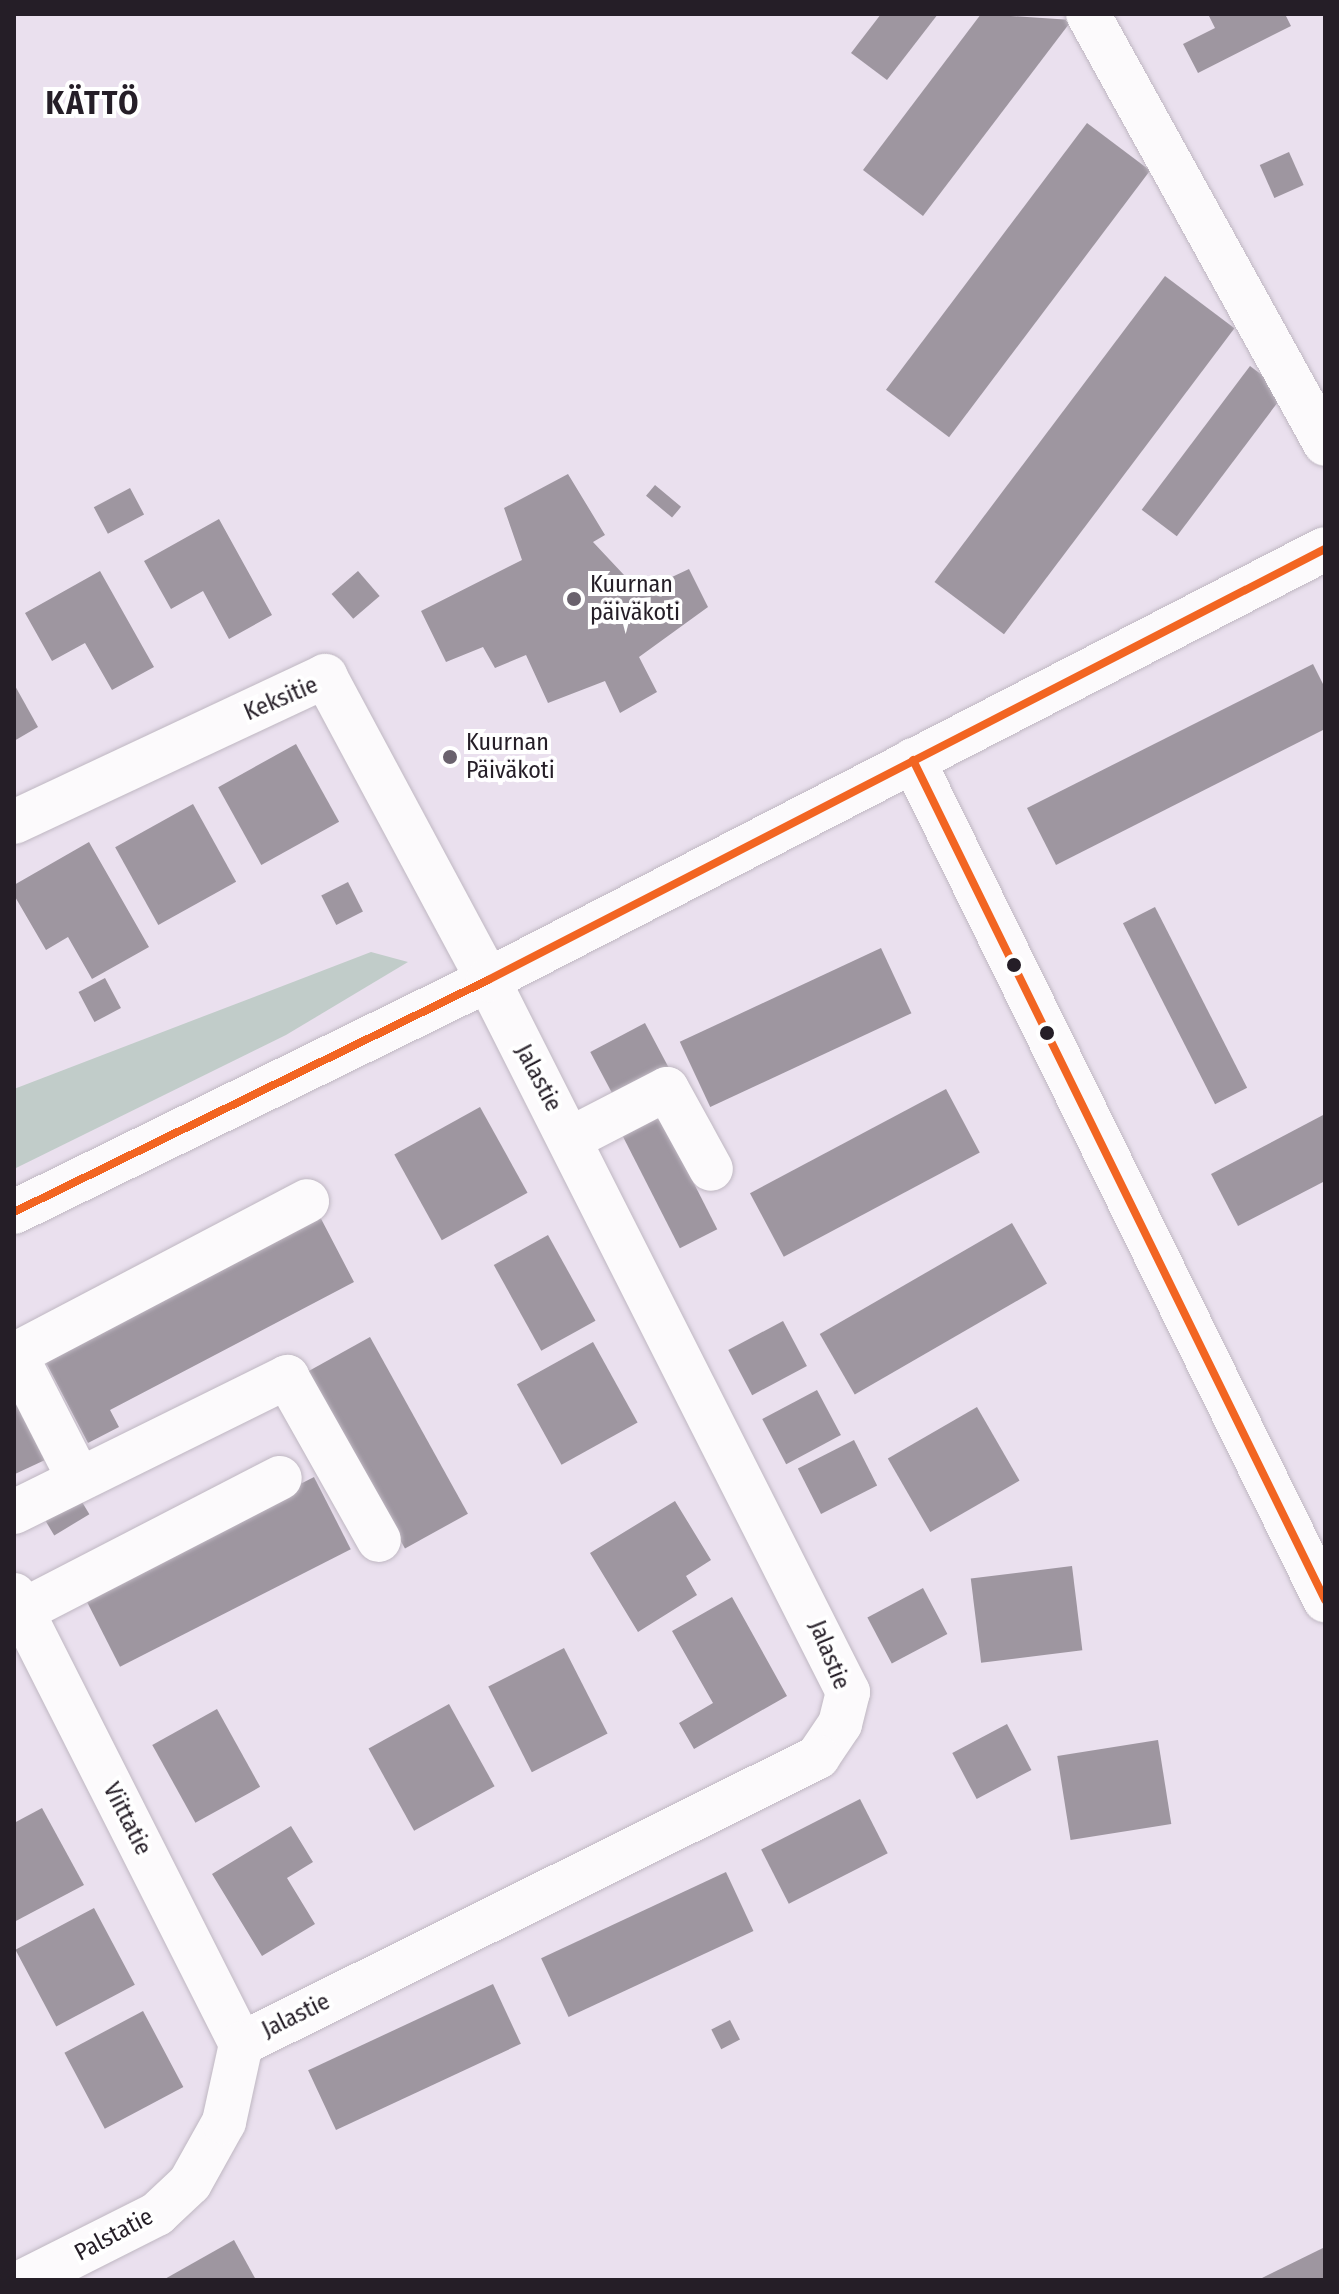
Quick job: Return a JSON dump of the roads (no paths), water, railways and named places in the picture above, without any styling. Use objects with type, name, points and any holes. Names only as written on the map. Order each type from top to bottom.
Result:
[{"type":"street","points":[[1088,14],[1325,444]]},
{"type":"street","points":[[14,1212],[488,980],[1325,549]]},
{"type":"street","name":"Keksitie","points":[[14,822],[325,676],[488,980]]},
{"type":"street","points":[[913,760],[1325,1600]]},
{"type":"street","name":"Jalastie","points":[[241,2044],[818,1757],[840,1724],[848,1692],[838,1662],[488,980]]},
{"type":"street","points":[[570,1139],[667,1089],[711,1169]]},
{"type":"street","points":[[79,1479],[15,1354],[307,1201]]},
{"type":"street","points":[[14,1512],[287,1377],[379,1540]]},
{"type":"street","points":[[18,1603],[280,1478]]},
{"type":"street","name":"Viittatie","points":[[18,1603],[241,2044]]},
{"type":"street","name":"Palstatie","points":[[26,2280],[157,2214],[190,2183],[224,2122],[241,2044]]},
{"type":"place","name":"Kuurnan päiväkoti","points":[[574,599]]},
{"type":"place","name":"Kuurnan Päiväkoti","points":[[450,757]]},
{"type":"district","name":"KÄTTÖ","points":[[93,103]]}]
